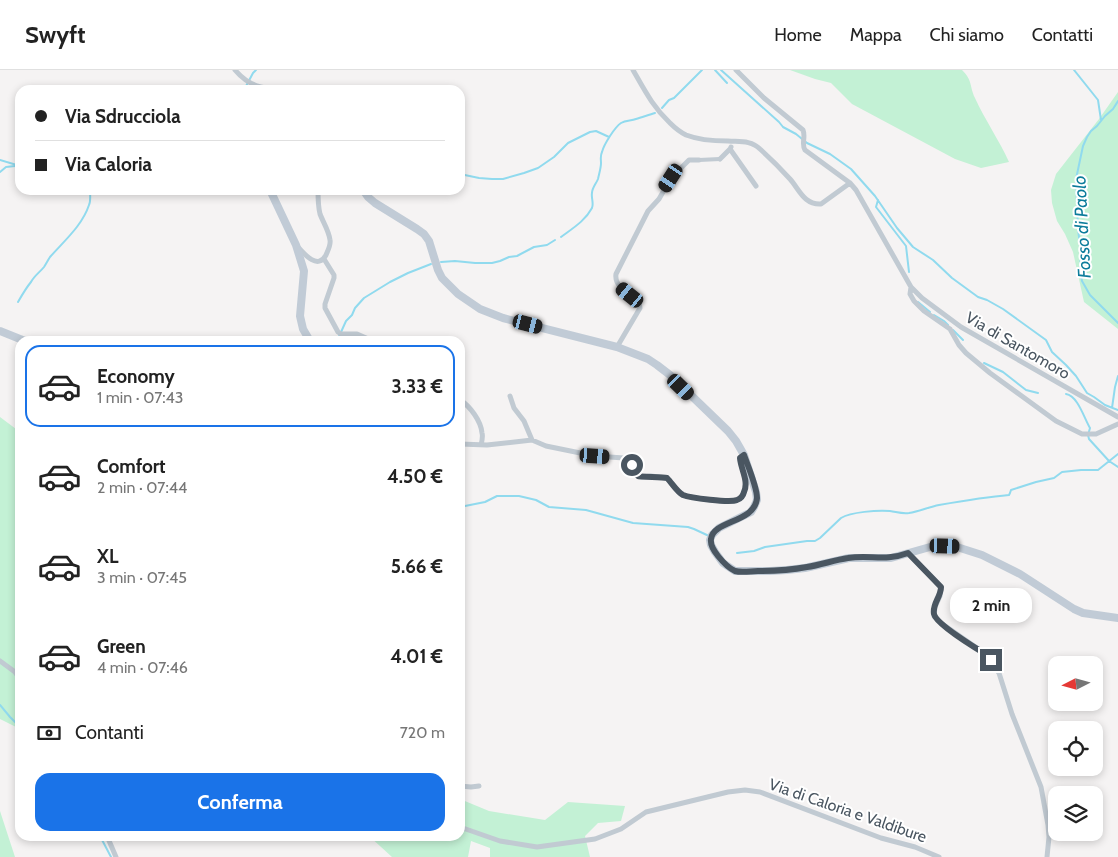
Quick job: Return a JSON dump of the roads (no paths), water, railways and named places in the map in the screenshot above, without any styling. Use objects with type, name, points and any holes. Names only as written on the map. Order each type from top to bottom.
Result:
[{"type":"main road","points":[[272,195],[296,245],[304,271],[300,316],[303,329],[307,336]]},
{"type":"main road","points":[[367,195],[375,203],[424,234],[430,241],[442,278],[458,294],[480,310],[503,318],[617,348],[648,359],[664,370],[728,431],[744,455],[757,500],[751,512],[720,528],[710,540],[715,552],[729,568],[735,571],[787,570],[806,568],[850,558],[891,558],[930,547],[957,546],[970,550],[1020,574],[1074,609],[1083,613],[1118,618]]},
{"type":"main road","points":[[0,331],[15,337]]},
{"type":"street","points":[[235,70],[241,78],[256,85]]},
{"type":"street","points":[[633,70],[650,101],[678,130],[696,138],[752,143],[759,147],[791,180],[800,194],[808,201],[818,205],[821,204],[850,183]]},
{"type":"street","name":"Via di Santomoro","points":[[736,70],[764,98],[802,129],[804,132],[803,148],[850,183],[856,190],[911,287],[922,298],[961,327],[1118,417]]},
{"type":"street","points":[[617,348],[640,308],[639,300],[618,285],[615,280],[616,274],[648,211],[659,198],[671,178],[689,160],[720,159],[730,149],[731,141]]},
{"type":"street","points":[[730,149],[756,186]]},
{"type":"street","points":[[296,245],[314,261],[324,259],[329,248],[330,239],[318,208],[318,195]]},
{"type":"street","points":[[324,259],[334,275],[326,299],[326,308],[340,333],[362,336]]},
{"type":"street","name":"Via di Santomoro","points":[[911,287],[910,294],[914,301],[924,311],[950,329],[966,353],[1052,418],[1082,434],[1096,434],[1118,424]]},
{"type":"street","points":[[510,396],[514,408],[524,421],[532,440]]},
{"type":"street","points":[[465,403],[478,420],[482,433],[481,445]]},
{"type":"street","points":[[465,444],[487,445],[532,440],[546,446],[587,454],[624,458],[630,461],[638,476],[645,478],[651,476],[667,478],[681,494],[727,502],[736,501],[742,497],[745,491],[746,484],[740,458],[744,455]]},
{"type":"street","points":[[908,553],[941,587],[934,616],[950,630],[987,655],[999,673],[1012,714],[1041,788],[1049,837],[1047,857]]},
{"type":"street","points":[[0,661],[15,672]]},
{"type":"street","points":[[465,786],[479,786]]},
{"type":"street","name":"Via di Caloria e Valdibure","points":[[465,830],[500,842],[537,847],[595,839],[622,829],[646,812],[728,792],[744,790],[760,792],[881,838],[915,847],[939,857]]},
{"type":"street","points":[[109,841],[116,857]]},
{"type":"waterway","points":[[247,85],[256,70]]},
{"type":"waterway","points":[[662,108],[702,70]]},
{"type":"waterway","points":[[715,70],[727,83]]},
{"type":"waterway","points":[[721,70],[783,127],[807,143],[830,154],[851,169],[875,196],[913,247],[933,260],[952,278],[978,297],[1003,309],[1046,340],[1052,352],[1076,376],[1087,393],[1105,405],[1118,410]]},
{"type":"waterway","points":[[1074,70],[1098,100],[1101,120]]},
{"type":"waterway","name":"Fosso di Paolo","points":[[1118,101],[1087,137],[1083,146],[1076,179],[1082,281],[1090,295],[1118,323]]},
{"type":"waterway","points":[[561,237],[582,221],[592,208],[592,191],[598,179],[601,155],[613,132],[623,122],[655,113]]},
{"type":"waterway","points":[[465,175],[503,179],[538,168],[554,157],[568,143],[590,132],[596,131],[609,137]]},
{"type":"waterway","points":[[0,160],[15,164]]},
{"type":"waterway","points":[[0,172],[6,167],[15,166]]},
{"type":"waterway","points":[[18,302],[50,257],[82,220],[90,203],[90,195]]},
{"type":"waterway","points":[[878,200],[876,207],[906,246],[909,272]]},
{"type":"waterway","points":[[441,262],[492,263],[517,256],[534,247],[547,245],[555,240]]},
{"type":"waterway","points":[[339,336],[346,321],[364,298],[390,282],[431,264]]},
{"type":"waterway","points":[[918,302],[930,312]]},
{"type":"waterway","points":[[934,315],[948,325]]},
{"type":"waterway","points":[[953,330],[963,340]]},
{"type":"waterway","points":[[984,363],[1003,372],[1026,390],[1038,393]]},
{"type":"waterway","name":"Fosso di Paolo","points":[[1112,408],[1118,376]]},
{"type":"waterway","points":[[1066,394],[1074,399],[1080,408],[1090,428],[1089,439],[1109,461],[1118,467]]},
{"type":"waterway","points":[[737,553],[754,551],[765,547],[815,541],[841,518],[851,514],[878,511],[909,513],[939,505],[1009,495],[1011,490],[1054,478],[1062,472],[1098,470],[1118,454]]},
{"type":"waterway","points":[[465,506],[485,502],[497,496],[519,496],[536,500],[549,507],[586,510],[633,523],[688,527],[709,536]]},
{"type":"waterway","points":[[0,705],[15,722]]},
{"type":"waterway","points":[[103,841],[111,857]]}]
